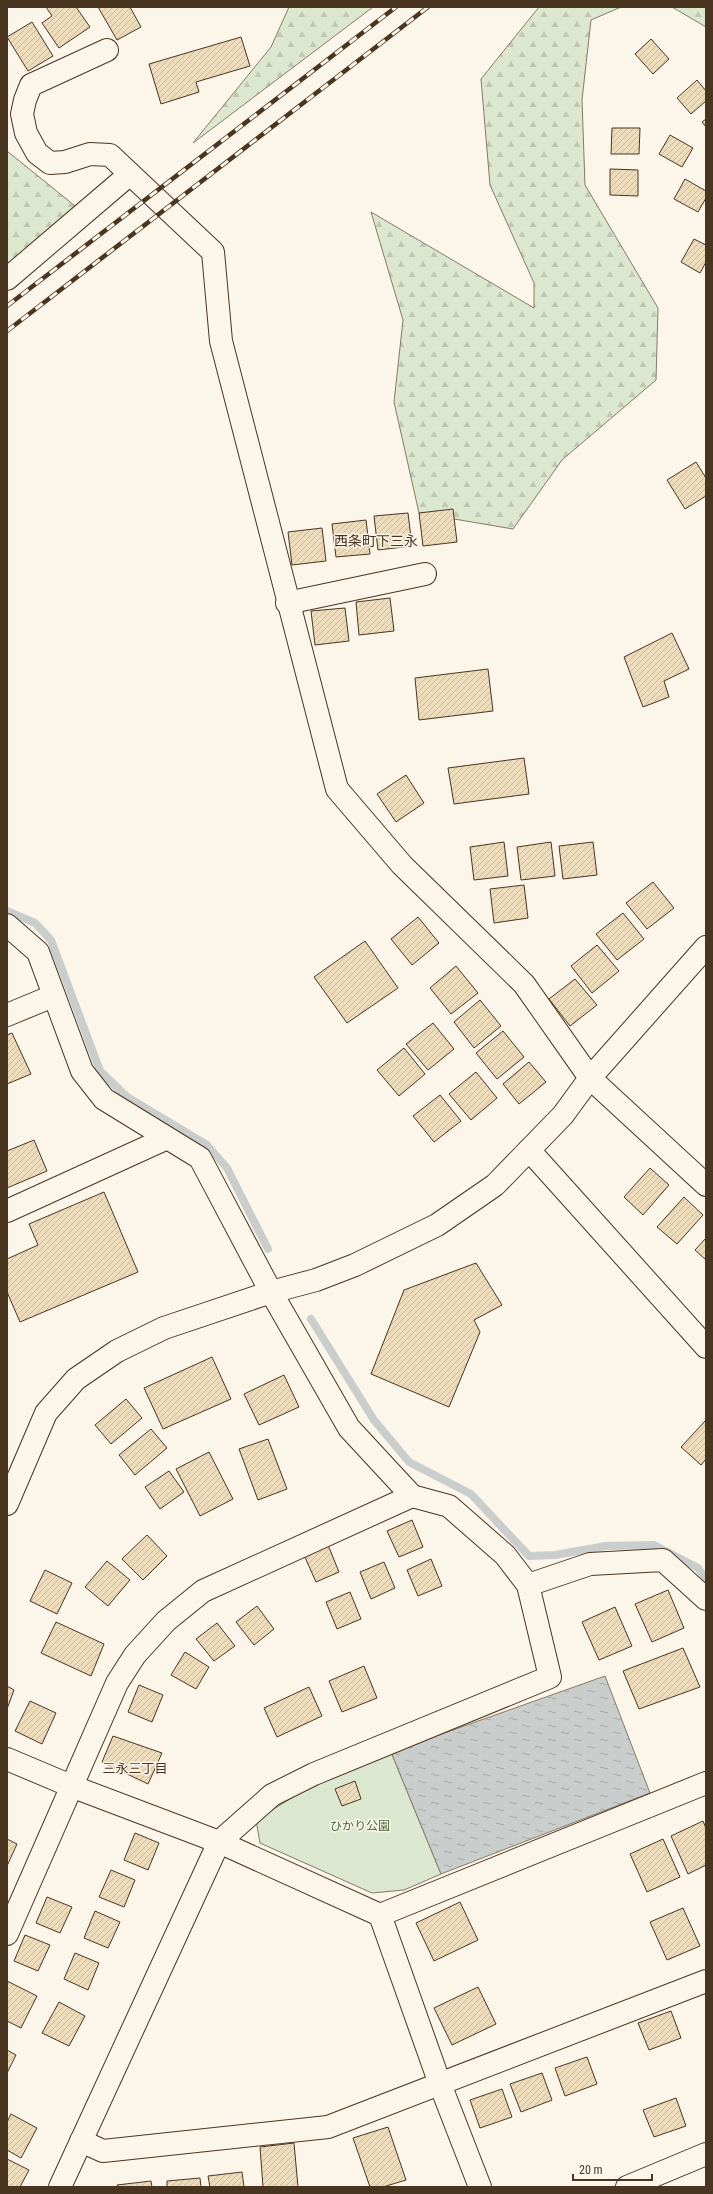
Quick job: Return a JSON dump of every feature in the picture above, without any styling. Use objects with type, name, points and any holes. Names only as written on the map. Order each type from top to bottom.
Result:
[{"type":"street","points":[[107,50],[32,85],[25,100],[22,114],[26,133],[36,153],[50,163],[65,162],[90,154],[110,155],[213,252],[221,341],[337,789],[402,865],[524,984],[590,1078],[706,1185]]},
{"type":"street","points":[[7,279],[130,174]]},
{"type":"street","points":[[288,603],[425,574]]},
{"type":"street","points":[[7,925],[38,952],[82,1071],[104,1099],[165,1139],[200,1158],[271,1292],[349,1428],[412,1496],[449,1506],[505,1555],[528,1585],[550,1677],[314,1774],[272,1795],[219,1842],[60,2187]]},
{"type":"street","points":[[7,1504],[46,1413],[76,1379],[117,1350],[164,1328],[271,1292],[316,1280],[335,1273],[437,1225],[495,1185],[563,1115],[590,1078],[706,947]]},
{"type":"street","points":[[7,1015],[53,996]]},
{"type":"street","points":[[7,1211],[165,1139]]},
{"type":"street","points":[[529,1150],[706,1347]]},
{"type":"street","points":[[7,1934],[117,1683],[135,1654],[166,1620],[203,1591],[412,1496]]},
{"type":"street","points":[[528,1585],[590,1564],[663,1560],[706,1599]]},
{"type":"street","points":[[7,1759],[71,1786],[219,1842],[380,1915],[440,2084],[480,2187]]},
{"type":"street","points":[[380,1915],[706,1783]]},
{"type":"street","points":[[81,2141],[103,2151],[328,2127],[706,1981]]},
{"type":"street","points":[[627,2187],[706,2154]]},
{"type":"green space","points":[[289,7],[373,7],[193,143],[271,47]]},
{"type":"green space","points":[[539,7],[621,7],[591,20],[582,100],[585,185],[658,308],[656,380],[562,460],[513,529],[419,513],[394,402],[403,320],[371,212],[534,308],[534,283],[490,185],[481,79]]},
{"type":"green space","points":[[672,7],[706,7],[706,27]]},
{"type":"green space","points":[[7,151],[80,210],[7,267]]},
{"type":"green space","name":"ひかり公園","points":[[391,1752],[441,1874],[404,1890],[372,1893],[260,1843],[256,1820],[314,1784]]},
{"type":"water","points":[[605,1676],[650,1793],[441,1874],[391,1752]]},
{"type":"building","points":[[46,7],[76,7],[90,27],[59,48],[42,23],[52,16]]},
{"type":"building","points":[[98,7],[130,7],[141,27],[117,40]]},
{"type":"building","points":[[32,22],[53,56],[28,71],[7,37]]},
{"type":"building","points":[[241,37],[250,66],[196,82],[199,92],[161,104],[149,64]]},
{"type":"building","points":[[651,39],[669,59],[653,74],[635,54]]},
{"type":"building","points":[[697,80],[706,91],[706,101],[691,114],[677,98]]},
{"type":"building","points":[[706,119],[706,127],[702,122]]},
{"type":"building","points":[[612,128],[640,128],[639,154],[611,154]]},
{"type":"building","points":[[670,135],[693,148],[682,167],[659,154]]},
{"type":"building","points":[[610,169],[638,170],[638,196],[610,195]]},
{"type":"building","points":[[685,179],[706,191],[706,198],[698,212],[674,199]]},
{"type":"building","points":[[694,239],[706,245],[706,262],[700,273],[681,262]]},
{"type":"building","points":[[696,462],[706,478],[706,496],[685,509],[667,480]]},
{"type":"building","points":[[453,509],[457,542],[423,546],[419,513]]},
{"type":"building","points":[[408,513],[412,546],[378,550],[374,516]]},
{"type":"building","points":[[366,520],[370,554],[336,557],[332,524]]},
{"type":"building","points":[[322,528],[326,561],[292,565],[288,532]]},
{"type":"building","points":[[390,598],[394,631],[359,635],[356,602]]},
{"type":"building","points":[[345,608],[349,641],[315,645],[311,611]]},
{"type":"building","points":[[672,633],[689,669],[664,681],[669,697],[643,707],[624,657]]},
{"type":"building","points":[[488,669],[493,711],[419,720],[415,678]]},
{"type":"building","points":[[524,758],[529,794],[454,804],[448,768]]},
{"type":"building","points":[[406,775],[424,803],[396,822],[377,794]]},
{"type":"building","points":[[504,842],[508,876],[474,880],[470,847]]},
{"type":"building","points":[[551,842],[555,876],[521,880],[517,847]]},
{"type":"building","points":[[593,842],[597,875],[563,879],[559,846]]},
{"type":"building","points":[[653,882],[674,908],[647,929],[626,903]]},
{"type":"building","points":[[524,885],[528,918],[494,923],[490,889]]},
{"type":"building","points":[[623,913],[644,939],[617,960],[596,934]]},
{"type":"building","points":[[418,917],[439,943],[412,965],[391,939]]},
{"type":"building","points":[[365,941],[398,988],[347,1023],[314,977]]},
{"type":"building","points":[[597,945],[619,971],[592,993],[571,966]]},
{"type":"building","points":[[456,966],[478,993],[451,1014],[430,988]]},
{"type":"building","points":[[575,979],[597,1005],[570,1026],[549,999]]},
{"type":"building","points":[[480,1000],[501,1026],[474,1048],[454,1022]]},
{"type":"building","points":[[433,1023],[454,1049],[428,1070],[406,1044]]},
{"type":"building","points":[[503,1031],[524,1057],[497,1079],[476,1053]]},
{"type":"building","points":[[12,1033],[31,1074],[7,1084],[7,1035]]},
{"type":"building","points":[[404,1048],[425,1074],[399,1096],[377,1070]]},
{"type":"building","points":[[529,1062],[546,1082],[519,1104],[503,1084]]},
{"type":"building","points":[[476,1072],[497,1098],[471,1120],[449,1094]]},
{"type":"building","points":[[440,1095],[461,1121],[434,1142],[413,1116]]},
{"type":"building","points":[[34,1140],[47,1171],[7,1188],[7,1151]]},
{"type":"building","points":[[650,1168],[669,1185],[643,1215],[624,1197]]},
{"type":"building","points":[[104,1192],[138,1272],[20,1322],[7,1292],[7,1259],[38,1245],[29,1224]]},
{"type":"building","points":[[684,1197],[703,1215],[677,1244],[657,1227]]},
{"type":"building","points":[[706,1238],[706,1260],[695,1250]]},
{"type":"building","points":[[476,1263],[502,1305],[474,1320],[480,1332],[449,1407],[371,1374],[404,1290]]},
{"type":"building","points":[[212,1357],[231,1399],[163,1429],[144,1388]]},
{"type":"building","points":[[284,1375],[299,1407],[259,1425],[244,1394]]},
{"type":"building","points":[[126,1399],[142,1418],[111,1444],[95,1425]]},
{"type":"building","points":[[706,1420],[706,1459],[701,1465],[681,1447]]},
{"type":"building","points":[[151,1429],[167,1448],[135,1475],[119,1455]]},
{"type":"building","points":[[268,1439],[287,1489],[258,1500],[239,1449]]},
{"type":"building","points":[[209,1452],[233,1499],[200,1516],[176,1469]]},
{"type":"building","points":[[169,1471],[184,1492],[160,1509],[145,1487]]},
{"type":"building","points":[[412,1520],[423,1547],[399,1557],[387,1531]]},
{"type":"building","points":[[147,1535],[167,1556],[143,1580],[122,1559]]},
{"type":"building","points":[[328,1545],[339,1572],[316,1582],[304,1555]]},
{"type":"building","points":[[431,1559],[442,1586],[418,1596],[407,1570]]},
{"type":"building","points":[[107,1561],[130,1580],[108,1606],[85,1587]]},
{"type":"building","points":[[384,1562],[395,1588],[371,1599],[360,1572]]},
{"type":"building","points":[[45,1570],[72,1583],[57,1614],[30,1601]]},
{"type":"building","points":[[668,1590],[684,1628],[652,1642],[635,1604]]},
{"type":"building","points":[[350,1592],[361,1619],[337,1629],[326,1602]]},
{"type":"building","points":[[257,1606],[274,1629],[254,1645],[236,1622]]},
{"type":"building","points":[[615,1607],[632,1646],[599,1660],[582,1622]]},
{"type":"building","points":[[56,1622],[104,1644],[91,1676],[41,1653]]},
{"type":"building","points":[[217,1623],[235,1646],[214,1661],[196,1639]]},
{"type":"building","points":[[683,1648],[700,1687],[639,1709],[623,1671]]},
{"type":"building","points":[[185,1652],[209,1667],[196,1689],[171,1675]]},
{"type":"building","points":[[364,1666],[377,1698],[342,1712],[329,1681]]},
{"type":"building","points":[[139,1685],[163,1695],[152,1722],[128,1712]]},
{"type":"building","points":[[7,1686],[14,1690],[7,1709]]},
{"type":"building","points":[[309,1687],[322,1716],[277,1737],[264,1708]]},
{"type":"building","points":[[30,1701],[56,1713],[42,1744],[15,1731]]},
{"type":"building","points":[[113,1736],[162,1753],[148,1784],[102,1762]]},
{"type":"building","points":[[355,1781],[361,1799],[342,1806],[335,1789]]},
{"type":"building","points":[[703,1821],[706,1828],[706,1865],[688,1874],[671,1836]]},
{"type":"building","points":[[135,1833],[159,1843],[148,1870],[124,1860]]},
{"type":"building","points":[[7,1839],[17,1844],[7,1866]]},
{"type":"building","points":[[663,1839],[680,1877],[647,1892],[630,1854]]},
{"type":"building","points":[[111,1870],[135,1880],[124,1907],[99,1897]]},
{"type":"building","points":[[47,1897],[72,1907],[60,1933],[36,1923]]},
{"type":"building","points":[[460,1902],[478,1940],[434,1961],[416,1923]]},
{"type":"building","points":[[683,1908],[700,1946],[667,1960],[650,1922]]},
{"type":"building","points":[[95,1911],[120,1922],[108,1948],[84,1938]]},
{"type":"building","points":[[25,1935],[50,1945],[38,1971],[14,1961]]},
{"type":"building","points":[[75,1953],[99,1963],[88,1990],[64,1979]]},
{"type":"building","points":[[7,1981],[37,1996],[21,2028],[7,2021]]},
{"type":"building","points":[[478,1987],[496,2024],[452,2045],[434,2008]]},
{"type":"building","points":[[59,2002],[85,2016],[69,2046],[42,2033]]},
{"type":"building","points":[[671,2011],[681,2038],[649,2050],[638,2023]]},
{"type":"building","points":[[7,2050],[16,2055],[7,2073]]},
{"type":"building","points":[[587,2057],[597,2084],[565,2096],[555,2068]]},
{"type":"building","points":[[542,2073],[552,2100],[521,2112],[510,2084]]},
{"type":"building","points":[[502,2089],[512,2117],[480,2128],[470,2100]]},
{"type":"building","points":[[676,2098],[686,2126],[654,2137],[643,2110]]},
{"type":"building","points":[[11,2114],[37,2128],[21,2158],[7,2150],[7,2122]]},
{"type":"building","points":[[388,2127],[406,2180],[383,2187],[370,2187],[353,2138]]},
{"type":"building","points":[[294,2143],[298,2187],[263,2187],[260,2147]]},
{"type":"building","points":[[7,2159],[29,2170],[20,2187],[7,2187]]},
{"type":"building","points":[[242,2172],[244,2187],[210,2187],[208,2176]]},
{"type":"building","points":[[200,2178],[201,2187],[167,2187],[167,2181]]},
{"type":"building","points":[[151,2181],[152,2187],[118,2187],[117,2185]]},
{"type":"waterway","points":[[7,911],[35,923],[51,940],[100,1071],[127,1097],[207,1145],[227,1168],[268,1249]]},
{"type":"waterway","points":[[311,1319],[374,1420],[409,1462],[471,1494],[529,1556],[555,1555],[606,1546],[654,1545],[698,1568],[706,1579]]},
{"type":"railway","points":[[7,306],[396,7]]},
{"type":"railway","points":[[7,331],[428,7]]},
{"type":"district","name":"西条町下三永","points":[[376,541]]},
{"type":"district","name":"三永三丁目","points":[[135,1768]]}]
